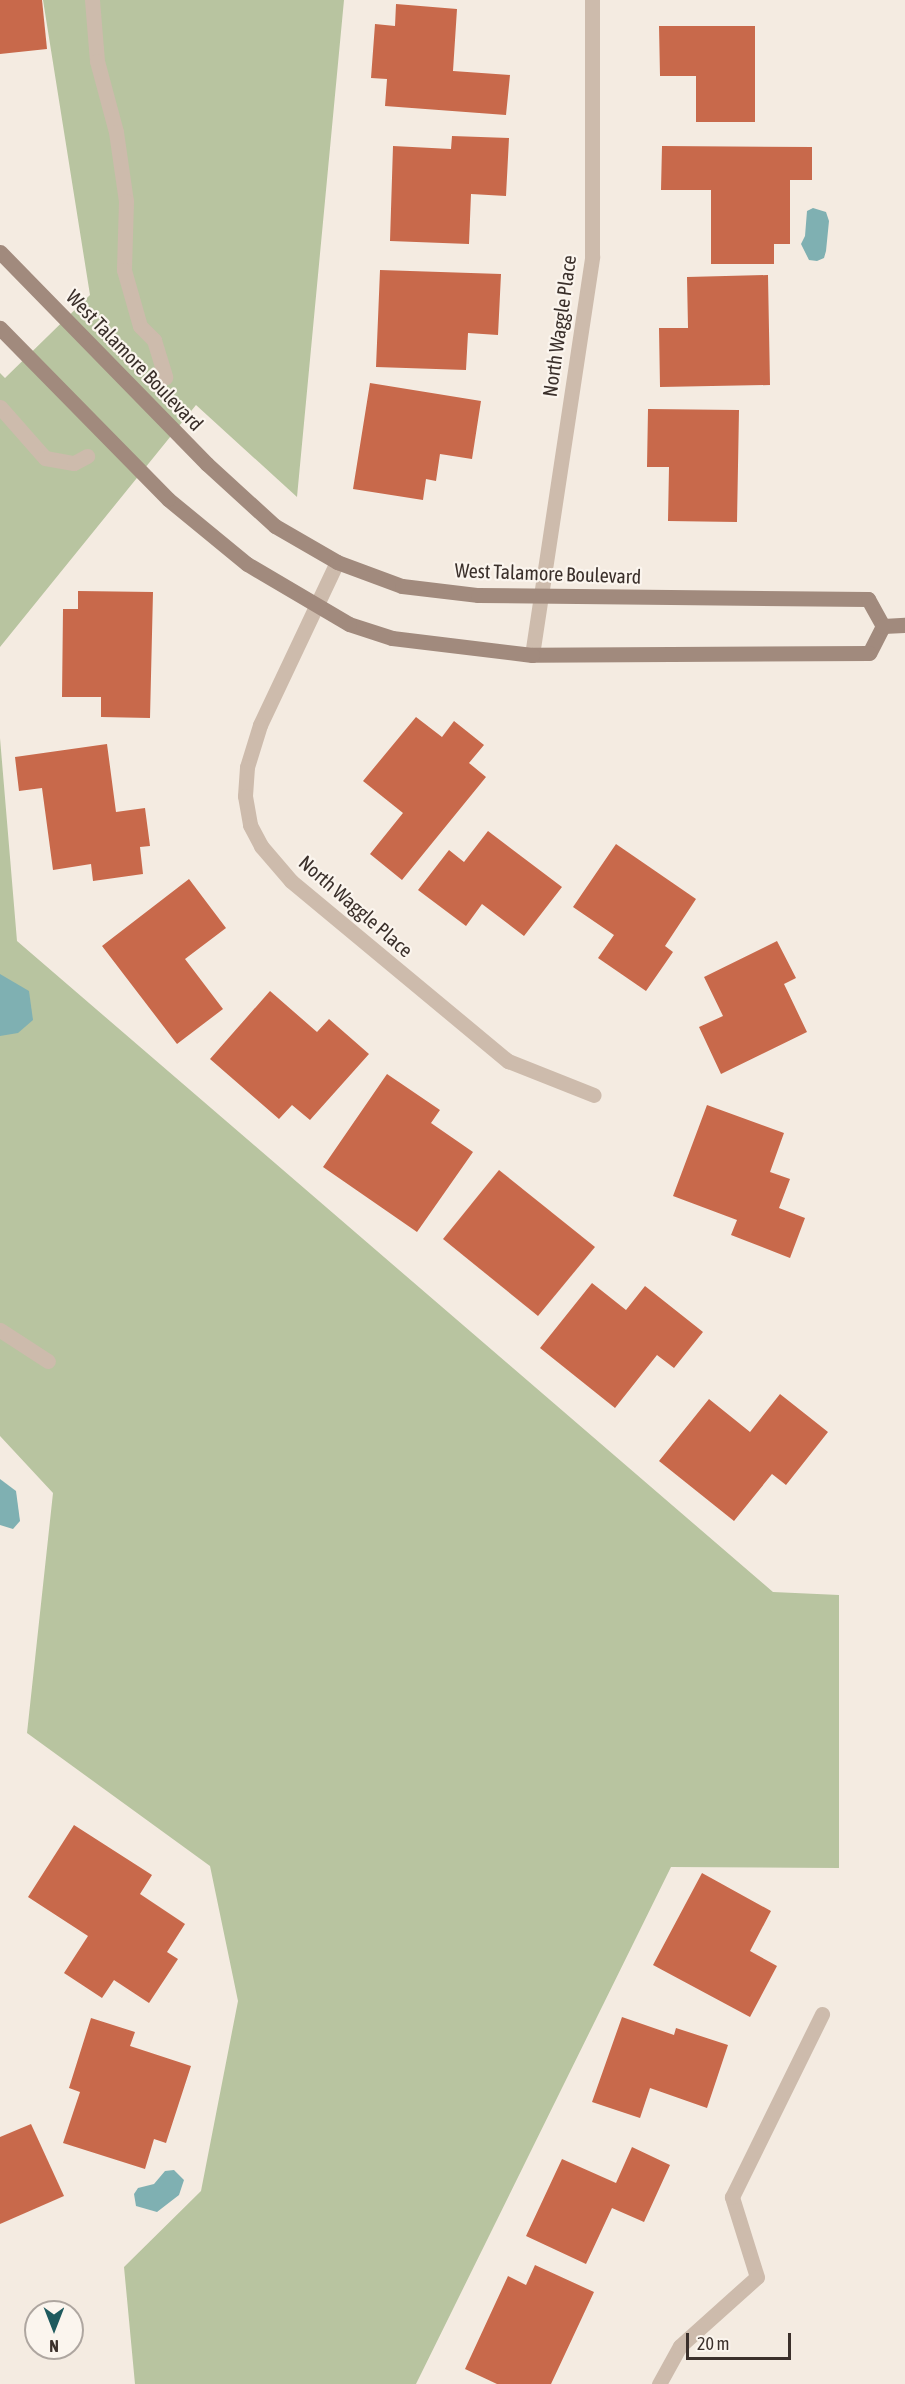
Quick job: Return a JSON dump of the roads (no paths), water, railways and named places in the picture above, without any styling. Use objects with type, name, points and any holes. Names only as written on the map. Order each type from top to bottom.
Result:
[{"type":"street","points":[[92,0],[97,61],[116,132],[126,201],[124,270],[140,326],[154,340],[165,377]]},
{"type":"street","name":"North Waggle Place","points":[[532,655],[592,256],[592,0]]},
{"type":"street","name":"West Talamore Boulevard","points":[[0,252],[232,487],[275,526],[337,562],[402,586],[478,595],[868,599],[883,626]]},
{"type":"street","points":[[0,328],[168,499],[247,564],[316,607],[349,624],[392,638],[532,655],[869,653],[883,626],[905,625]]},
{"type":"street","points":[[0,407],[45,458],[74,463],[87,456]]},
{"type":"street","name":"North Waggle Place","points":[[337,562],[260,725],[247,767],[245,796],[250,825],[261,846],[291,881],[508,1061],[594,1095]]},
{"type":"street","points":[[0,1330],[48,1361]]},
{"type":"street","points":[[659,2384],[680,2346],[758,2277],[732,2197],[822,2014]]},
{"type":"water","points":[[813,208],[826,212],[829,221],[824,258],[817,261],[809,260],[801,244],[805,236],[807,211]]},
{"type":"water","points":[[0,974],[29,991],[33,1020],[18,1033],[0,1036]]},
{"type":"water","points":[[0,1479],[16,1491],[20,1521],[13,1529],[0,1525]]},
{"type":"water","points":[[174,2170],[184,2180],[179,2195],[157,2212],[136,2206],[134,2194],[138,2188],[154,2184],[165,2171]]}]
